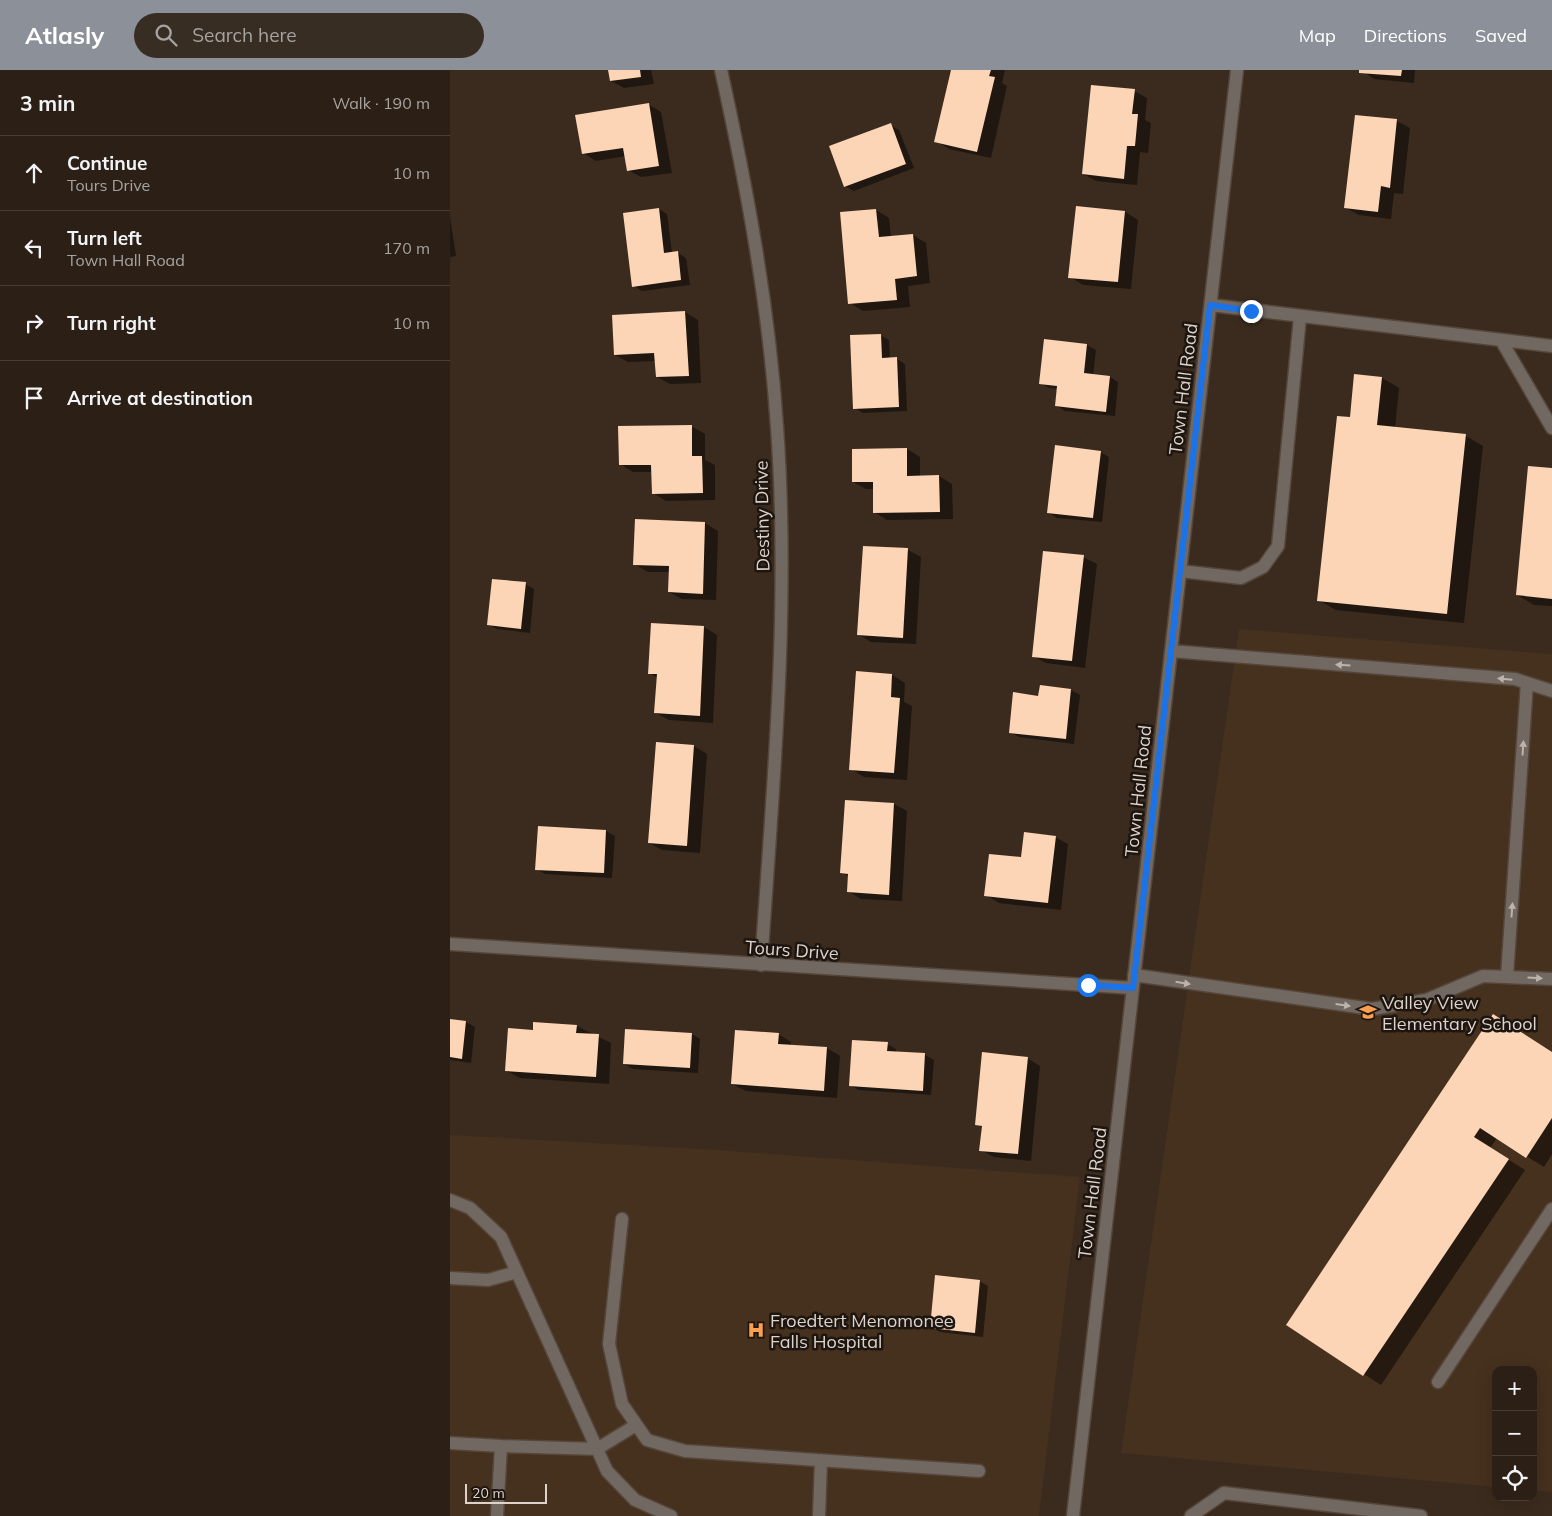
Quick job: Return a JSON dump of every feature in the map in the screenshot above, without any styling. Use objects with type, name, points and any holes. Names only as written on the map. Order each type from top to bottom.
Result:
[{"type":"street","name":"Destiny Drive","points":[[721,70],[744,173],[768,321],[779,466],[781,514],[779,690],[761,965]]},
{"type":"street","name":"Town Hall Road","points":[[1073,1516],[1237,70]]},
{"type":"street","points":[[1210,305],[1552,346]]},
{"type":"street","points":[[1180,571],[1242,578],[1263,567],[1278,546],[1300,317]]},
{"type":"street","points":[[1501,340],[1552,428]]},
{"type":"street","points":[[1171,651],[1496,678],[1527,683],[1552,691]]},
{"type":"street","points":[[1507,976],[1527,683]]},
{"type":"street","name":"Tours Drive","points":[[450,944],[761,965],[1134,982],[1372,1009],[1426,1000],[1483,976],[1552,979]]},
{"type":"street","points":[[450,1200],[470,1208],[501,1237],[607,1472],[635,1500],[671,1516]]},
{"type":"street","points":[[1438,1382],[1552,1209]]},
{"type":"street","points":[[622,1219],[609,1344],[622,1404],[646,1440],[685,1451],[979,1471]]},
{"type":"street","points":[[450,1278],[488,1280],[517,1272]]},
{"type":"street","points":[[450,1443],[597,1449],[636,1425]]},
{"type":"street","points":[[497,1516],[500,1446]]},
{"type":"street","points":[[819,1516],[821,1460]]},
{"type":"street","points":[[1191,1516],[1224,1493],[1421,1516]]},
{"type":"shaded area","name":"Valley View Elementary School","points":[[1239,629],[1552,654],[1552,1492],[1537,1490],[1537,1366],[1492,1366],[1492,1487],[1121,1453]]},
{"type":"shaded area","name":"Froedtert Menomonee Falls Hospital","points":[[450,1135],[718,1150],[1080,1177],[1039,1516],[450,1516]]},
{"type":"building","points":[[608,70],[640,70],[641,77],[610,81]]},
{"type":"building","points":[[951,70],[991,70],[989,76],[995,77],[977,152],[934,142]]},
{"type":"building","points":[[1359,70],[1402,70],[1401,76],[1359,73]]},
{"type":"building","points":[[1091,85],[1135,89],[1132,114],[1138,114],[1135,146],[1127,146],[1124,179],[1082,174]]},
{"type":"building","points":[[649,103],[659,166],[627,171],[623,148],[582,154],[575,115]]},
{"type":"building","points":[[1355,115],[1397,119],[1390,188],[1381,186],[1378,212],[1344,208]]},
{"type":"building","points":[[891,123],[906,164],[844,187],[829,146]]},
{"type":"building","points":[[1076,206],[1125,211],[1118,282],[1068,278]]},
{"type":"building","points":[[659,208],[664,253],[678,251],[681,280],[632,287],[623,213]]},
{"type":"building","points":[[876,209],[879,237],[913,234],[917,276],[895,279],[897,300],[848,304],[840,212]]},
{"type":"building","points":[[685,311],[689,376],[656,377],[654,353],[614,355],[612,315]]},
{"type":"building","points":[[881,334],[882,358],[897,357],[899,407],[853,409],[850,335]]},
{"type":"building","points":[[1044,339],[1087,344],[1084,373],[1110,376],[1106,412],[1055,406],[1057,386],[1039,384]]},
{"type":"building","points":[[1354,374],[1382,377],[1377,425],[1466,434],[1447,614],[1317,601],[1337,416],[1350,417]]},
{"type":"building","points":[[692,425],[692,456],[702,456],[703,493],[652,494],[651,465],[619,465],[618,426]]},
{"type":"building","points":[[1055,445],[1101,451],[1093,518],[1047,513]]},
{"type":"building","points":[[907,448],[907,476],[939,475],[940,512],[873,513],[873,482],[852,482],[852,449]]},
{"type":"building","points":[[1528,466],[1552,468],[1552,599],[1516,595]]},
{"type":"building","points":[[635,519],[705,522],[703,594],[668,592],[669,566],[633,565]]},
{"type":"building","points":[[863,546],[908,548],[903,638],[857,635]]},
{"type":"building","points":[[1043,551],[1084,555],[1072,661],[1032,657]]},
{"type":"building","points":[[492,579],[526,582],[521,629],[487,625]]},
{"type":"building","points":[[651,623],[704,626],[700,716],[654,713],[657,674],[648,674]]},
{"type":"building","points":[[856,671],[892,674],[891,697],[900,698],[894,773],[849,770]]},
{"type":"building","points":[[1040,685],[1071,689],[1066,739],[1009,733],[1013,692],[1038,696]]},
{"type":"building","points":[[656,742],[694,745],[687,846],[648,843]]},
{"type":"building","points":[[845,800],[894,803],[889,895],[847,892],[848,874],[840,873]]},
{"type":"building","points":[[538,826],[606,830],[604,873],[535,870]]},
{"type":"building","points":[[1024,832],[1056,836],[1048,903],[984,896],[989,854],[1021,857]]},
{"type":"building","points":[[1493,1014],[1552,1052],[1552,1118],[1526,1158],[1480,1128],[1474,1137],[1509,1159],[1363,1376],[1286,1325]]},
{"type":"building","points":[[450,1019],[466,1021],[462,1059],[450,1057]]},
{"type":"building","points":[[533,1022],[577,1025],[576,1033],[599,1034],[596,1077],[505,1071],[508,1028],[533,1030]]},
{"type":"building","points":[[625,1029],[692,1033],[690,1068],[623,1064]]},
{"type":"building","points":[[735,1030],[779,1033],[778,1044],[827,1047],[824,1091],[731,1084]]},
{"type":"building","points":[[852,1040],[888,1042],[887,1051],[925,1053],[923,1091],[849,1086]]},
{"type":"building","points":[[982,1052],[1028,1057],[1018,1154],[979,1151],[982,1126],[975,1125]]},
{"type":"building","points":[[935,1275],[980,1280],[975,1333],[930,1328]]},
{"type":"place","name":"Valley View Elementary School","points":[[1368,1012]]},
{"type":"place","name":"Froedtert Menomonee Falls Hospital","points":[[756,1330]]},
{"type":"route","points":[[1088,985],[1133,988],[1210,305],[1251,311]]}]
